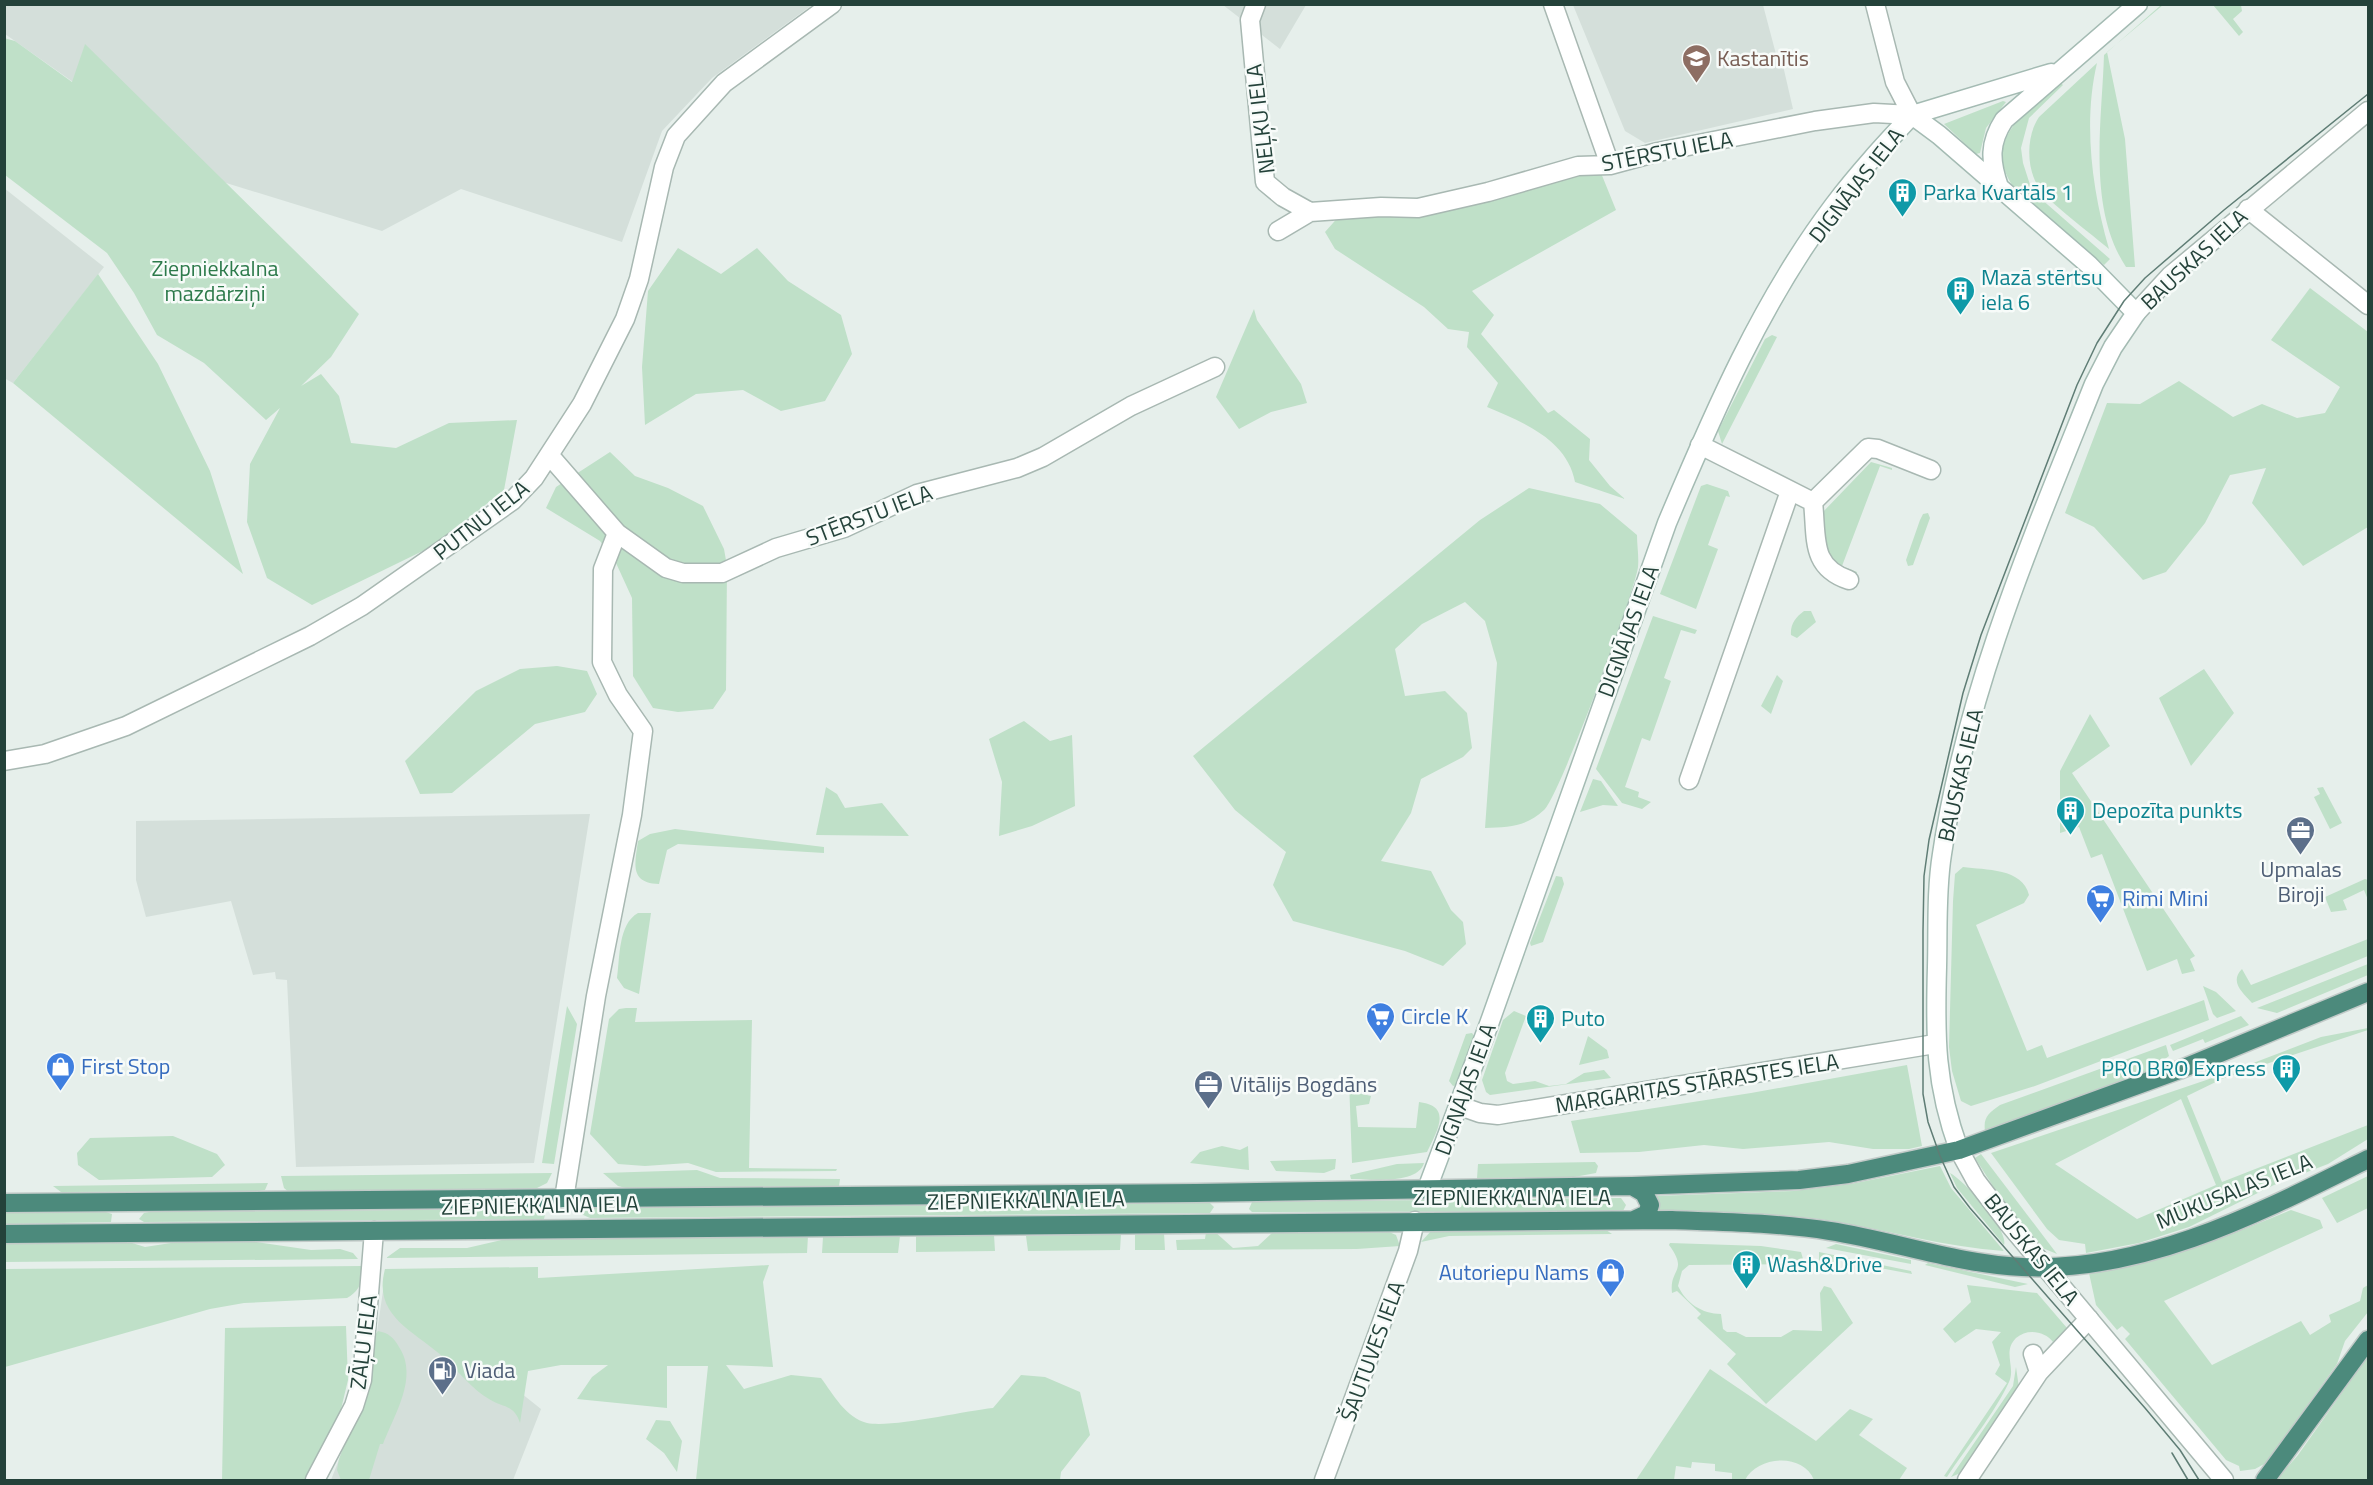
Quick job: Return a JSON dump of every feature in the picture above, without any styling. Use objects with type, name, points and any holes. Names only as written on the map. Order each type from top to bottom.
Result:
[{"type":"highway","points":[[1959,1150],[2179,1070],[2368,992]]},
{"type":"highway","name":"ZIEPNIEKKALNA IELA","points":[[4,1203],[564,1199],[1632,1186],[1799,1180],[1860,1172],[1959,1150]]},
{"type":"highway","name":"MŪKUSALAS IELA","points":[[2044,1266],[2107,1260],[2149,1251],[2213,1231],[2266,1209],[2368,1159]]},
{"type":"highway","points":[[1632,1186],[1644,1193],[1650,1205],[1647,1214],[1634,1220]]},
{"type":"highway","points":[[1231,1192],[1226,1205],[1228,1215],[1233,1222]]},
{"type":"highway","points":[[546,1229],[561,1219],[565,1212],[564,1199]]},
{"type":"highway","points":[[132,1233],[126,1225],[125,1217],[126,1211],[136,1202]]},
{"type":"highway","name":"ZIEPNIEKKALNA IELA","points":[[4,1234],[1634,1220],[1769,1223],[1831,1231],[1971,1260],[2021,1267],[2044,1266]]},
{"type":"highway","points":[[2265,1480],[2368,1340]]},
{"type":"street","name":"PUTNU IELA","points":[[4,761],[45,754],[126,726],[310,636],[370,600],[512,501],[534,478],[550,456],[582,404],[626,319],[639,279],[664,167],[676,136],[724,82],[832,4]]},
{"type":"street","name":"NEĻĶU IELA","points":[[1256,4],[1250,20],[1265,182],[1283,197],[1310,212]]},
{"type":"street","points":[[1553,4],[1610,165]]},
{"type":"street","points":[[1875,4],[1896,82],[1912,115],[1940,135],[2089,265],[2136,313]]},
{"type":"street","name":"STĒRSTU IELA","points":[[1999,187],[1990,151],[1997,129],[2011,113],[2059,70],[2138,4]]},
{"type":"street","name":"STĒRSTU IELA","points":[[1278,231],[1310,212],[1381,207],[1418,208],[1488,192],[1578,166],[1610,165],[1658,152],[1815,121],[1874,113],[1912,115],[2059,70]]},
{"type":"street","name":"BAUSKAS IELA","points":[[2224,1480],[2044,1266],[1977,1181],[1959,1150],[1947,1116],[1938,1078],[1935,1044],[1938,890],[1942,853],[1985,672],[2094,384],[2113,347],[2136,313],[2170,276],[2368,111]]},
{"type":"street","name":"DIGNĀJAS IELA","points":[[1427,1189],[1460,1106],[1652,564],[1700,445],[1748,344],[1800,257],[1833,206],[1912,115]]},
{"type":"street","points":[[2248,209],[2368,305]]},
{"type":"street","name":"STĒRSTU IELA","points":[[550,456],[617,532],[666,568],[683,573],[722,573],[776,549],[844,528],[917,494],[1017,468],[1043,457],[1131,406],[1215,367]]},
{"type":"street","points":[[1700,445],[1813,502]]},
{"type":"street","points":[[1813,502],[1869,448],[1878,449],[1931,470]]},
{"type":"street","points":[[1689,780],[1790,490]]},
{"type":"street","points":[[1813,502],[1818,554],[1824,567],[1835,576],[1849,580]]},
{"type":"street","points":[[564,1199],[596,996],[632,815],[643,731],[618,695],[603,662],[603,569],[617,532]]},
{"type":"street","name":"MARGARITAS STĀRASTES IELA","points":[[1460,1106],[1480,1113],[1498,1115],[1935,1044]]},
{"type":"street","name":"ŠAUTUVES IELA","points":[[1324,1480],[1408,1251],[1415,1221]]},
{"type":"street","name":"ZĀĻU IELA","points":[[315,1480],[354,1406],[362,1380],[374,1231]]},
{"type":"street","points":[[1967,1480],[2039,1372],[2090,1319]]},
{"type":"street","points":[[2033,1354],[2039,1372]]},
{"type":"shaded area","points":[[5,4],[812,5],[712,78],[662,131],[622,242],[461,189],[382,231],[223,182],[85,45],[73,82],[5,34]]},
{"type":"shaded area","points":[[1223,5],[1306,5],[1280,49]]},
{"type":"shaded area","name":"Kastanītis","points":[[1573,5],[1763,5],[1777,58],[1781,57],[1793,109],[1645,143],[1625,131]]},
{"type":"shaded area","points":[[4,188],[104,267],[13,383],[4,378]]},
{"type":"shaded area","points":[[590,814],[534,1163],[296,1167],[287,980],[276,979],[275,972],[253,975],[231,901],[146,917],[136,880],[136,821]]},
{"type":"shaded area","name":"Viada","points":[[384,1284],[541,1409],[513,1480],[331,1480],[370,1380]]},
{"type":"green space","points":[[2161,5],[2163,5],[2117,44]]},
{"type":"green space","points":[[2213,5],[2241,5],[2242,11],[2233,19],[2243,32],[2239,36]]},
{"type":"green space","name":"Ziepniekkalna mazdārziņi","points":[[4,38],[15,41],[72,82],[85,44],[359,314],[331,357],[301,386],[321,374],[339,396],[351,443],[396,448],[449,423],[517,420],[504,490],[435,545],[312,605],[267,578],[247,522],[250,464],[280,408],[266,420],[204,363],[157,335],[134,293],[107,253],[5,175]]},
{"type":"green space","points":[[2107,52],[2125,139],[2135,267],[2126,267],[2114,244],[2101,192],[2100,136],[2104,55]]},
{"type":"green space","points":[[2097,63],[2091,109],[2091,156],[2098,203],[2109,249],[2061,210],[2039,188],[2032,171],[2029,152],[2032,133],[2039,117]]},
{"type":"green space","points":[[2060,82],[2063,85],[2029,118],[2021,148],[2023,163],[2032,191],[2110,259],[2104,265],[2012,185],[2004,168],[2002,153],[2013,126],[2023,114]]},
{"type":"green space","points":[[2003,101],[2006,102],[1986,128],[1980,153],[1976,154],[1944,124]]},
{"type":"green space","points":[[1578,173],[1601,173],[1616,210],[1472,291],[1494,315],[1481,334],[1548,413],[1554,410],[1590,439],[1589,460],[1610,486],[1625,499],[1575,482],[1563,454],[1553,443],[1528,426],[1487,407],[1498,383],[1467,347],[1469,332],[1448,329],[1424,307],[1335,249],[1325,232],[1341,214],[1375,213],[1420,217],[1515,193]]},
{"type":"green space","points":[[678,248],[721,274],[757,248],[788,281],[841,315],[852,354],[825,401],[781,411],[743,390],[696,394],[645,425],[642,367],[648,291]]},
{"type":"green space","points":[[98,274],[158,364],[210,471],[243,574],[13,383]]},
{"type":"green space","points":[[2310,288],[2368,332],[2368,527],[2303,566],[2252,503],[2266,468],[2230,475],[2205,523],[2166,572],[2143,580],[2094,527],[2065,513],[2107,403],[2140,404],[2179,381],[2233,417],[2262,404],[2297,418],[2325,413],[2340,387],[2271,340]]},
{"type":"green space","points":[[1254,309],[1257,320],[1301,384],[1307,403],[1271,412],[1239,429],[1216,397]]},
{"type":"green space","points":[[1772,335],[1777,337],[1722,444],[1718,431],[1765,339]]},
{"type":"green space","points":[[610,452],[635,476],[668,488],[703,506],[724,549],[727,566],[726,690],[713,709],[678,712],[653,708],[633,676],[632,598],[616,563],[600,541],[546,508],[556,487]]},
{"type":"green space","points":[[1871,462],[1892,468],[1892,470],[1880,466],[1842,566],[1857,572],[1856,575],[1828,561],[1822,513]]},
{"type":"green space","points":[[1707,484],[1728,491],[1730,497],[1726,496],[1708,545],[1718,549],[1696,609],[1660,594],[1701,486]]},
{"type":"green space","points":[[1529,488],[1600,504],[1637,535],[1638,567],[1634,584],[1596,693],[1552,797],[1544,810],[1531,820],[1509,826],[1485,828],[1497,663],[1485,621],[1465,602],[1422,624],[1395,649],[1405,696],[1445,691],[1467,713],[1472,748],[1463,757],[1421,779],[1411,813],[1381,861],[1431,871],[1451,910],[1463,922],[1466,944],[1443,966],[1405,951],[1293,921],[1273,885],[1286,852],[1235,810],[1193,756],[1480,520]]},
{"type":"green space","points":[[1928,513],[1930,518],[1913,565],[1908,566],[1906,560],[1920,520],[1923,514]]},
{"type":"green space","points":[[1804,611],[1811,611],[1816,622],[1797,638],[1791,635],[1791,627]]},
{"type":"green space","points":[[1653,616],[1697,630],[1695,634],[1681,630],[1664,678],[1671,681],[1650,741],[1642,738],[1625,787],[1639,792],[1638,797],[1651,802],[1642,809],[1622,803],[1596,769]]},
{"type":"green space","points":[[557,666],[587,671],[597,694],[585,712],[535,724],[452,793],[420,794],[405,761],[476,691],[520,669]]},
{"type":"green space","points":[[2204,669],[2234,713],[2191,766],[2159,698]]},
{"type":"green space","points":[[1777,675],[1783,681],[1771,714],[1761,706]]},
{"type":"green space","points":[[2090,714],[2110,746],[2072,773],[2195,956],[2190,959],[2195,971],[2182,974],[2177,959],[2147,971],[2102,854],[2091,858],[2079,827],[2060,833],[2060,771]]},
{"type":"green space","points":[[1024,721],[1050,741],[1072,735],[1075,806],[1032,826],[999,836],[1002,782],[989,739]]},
{"type":"green space","points":[[1593,779],[1601,781],[1618,806],[1603,805],[1580,812]]},
{"type":"green space","points":[[826,787],[837,794],[845,808],[882,803],[909,836],[816,835]]},
{"type":"green space","points":[[2323,787],[2342,823],[2330,829],[2314,797],[2320,794],[2317,788]]},
{"type":"green space","points":[[675,829],[824,847],[824,853],[678,844],[667,850],[659,884],[643,880],[638,876],[635,864],[638,841],[650,834]]},
{"type":"green space","points":[[1963,867],[1992,870],[2011,875],[2025,886],[2029,895],[2024,903],[1976,925],[2027,1051],[2042,1045],[2047,1058],[2204,1000],[2209,1020],[2035,1086],[1971,1106],[1961,1101],[1952,1071],[1949,1047],[1955,874]]},
{"type":"green space","points":[[1556,876],[1562,877],[1564,884],[1543,942],[1531,946],[1530,943]]},
{"type":"green space","points":[[2365,879],[2368,880],[2368,900],[2364,890],[2343,900],[2347,910],[2331,912],[2325,897]]},
{"type":"green space","points":[[638,913],[651,913],[639,994],[624,988],[617,978],[623,933],[631,918]]},
{"type":"green space","points":[[2368,939],[2368,956],[2252,1003],[2237,983],[2238,974],[2242,969],[2251,985]]},
{"type":"green space","points":[[2368,964],[2368,975],[2277,1013],[2257,1008]]},
{"type":"green space","points":[[2203,986],[2216,992],[2236,1011],[2217,1018],[2213,1014]]},
{"type":"green space","points":[[567,1006],[577,1024],[554,1164],[542,1163]]},
{"type":"green space","points":[[637,1008],[635,1022],[752,1020],[749,1168],[837,1169],[836,1171],[716,1172],[688,1163],[645,1166],[618,1164],[590,1134],[609,1019],[619,1009]]},
{"type":"green space","points":[[1514,1011],[1526,1016],[1505,1073],[1507,1081],[1513,1084],[1535,1081],[1549,1086],[1566,1084],[1584,1073],[1604,1070],[1611,1078],[1490,1095],[1486,1092],[1482,1080],[1503,1020]]},
{"type":"green space","points":[[2241,1016],[2249,1025],[2205,1043],[2203,1039],[2173,1051],[2170,1045]]},
{"type":"green space","points":[[2368,1028],[2368,1030],[2224,1078],[2187,1096],[2222,1182],[2368,1125],[2368,1139],[2328,1164],[2274,1185],[2189,1227],[2139,1243],[2086,1253],[2085,1244],[2059,1240],[2047,1229],[1991,1153],[2227,1073],[2321,1037]],"holes":[[[2181,1099],[2216,1185],[2137,1219],[2055,1164]]]},
{"type":"green space","points":[[1472,1033],[1475,1037],[1457,1085],[1453,1086],[1449,1081],[1466,1034]]},
{"type":"green space","points":[[1588,1036],[1607,1050],[1609,1058],[1579,1065]]},
{"type":"green space","points":[[2166,1045],[2169,1056],[2150,1070],[1985,1131],[1988,1116],[2000,1105]]},
{"type":"green space","points":[[1907,1065],[1922,1146],[1909,1149],[1873,1149],[1829,1142],[1743,1149],[1704,1145],[1639,1152],[1580,1153],[1571,1121],[1751,1093]]},
{"type":"green space","points":[[1349,1080],[1355,1080],[1358,1093],[1371,1096],[1369,1104],[1356,1106],[1358,1127],[1416,1128],[1419,1102],[1430,1104],[1436,1109],[1440,1121],[1427,1152],[1352,1163]]},
{"type":"green space","points":[[173,1136],[217,1154],[225,1165],[212,1177],[99,1180],[78,1165],[77,1153],[90,1138]]},
{"type":"green space","points":[[1222,1146],[1240,1150],[1248,1146],[1249,1170],[1190,1163],[1200,1152]]},
{"type":"green space","points":[[1981,1154],[2057,1254],[2040,1247],[1998,1194],[1975,1158]]},
{"type":"green space","points":[[1336,1159],[1335,1169],[1324,1173],[1276,1171],[1270,1161]]},
{"type":"green space","points":[[1595,1162],[1598,1166],[1596,1173],[1574,1177],[1477,1178],[1478,1164]]},
{"type":"green space","points":[[1424,1163],[1413,1175],[1403,1178],[1351,1179],[1350,1175],[1397,1164]]},
{"type":"green space","points":[[1940,1166],[1951,1188],[2004,1251],[1939,1242],[1811,1218],[1746,1213],[1659,1211],[1657,1196],[1794,1191],[1851,1184]]},
{"type":"green space","points":[[697,1170],[720,1178],[840,1179],[839,1186],[626,1188],[618,1186],[603,1173]]},
{"type":"green space","points":[[552,1173],[547,1183],[535,1189],[290,1193],[284,1188],[281,1176]]},
{"type":"green space","points":[[1950,1173],[1975,1195],[1993,1218],[2004,1238],[2004,1245],[1957,1188]]},
{"type":"green space","points":[[2368,1176],[2368,1208],[2337,1223],[2322,1198]]},
{"type":"green space","points":[[268,1183],[265,1190],[258,1191],[61,1192],[53,1186]]},
{"type":"green space","points":[[1621,1198],[1626,1205],[1623,1211],[1252,1212],[1249,1209],[1252,1202]]},
{"type":"green space","points":[[1209,1202],[1214,1207],[1210,1213],[590,1218],[581,1214],[586,1208]]},
{"type":"green space","points":[[546,1210],[544,1219],[144,1222],[139,1219],[144,1213],[149,1212]]},
{"type":"green space","points":[[2291,1210],[2320,1220],[2323,1228],[2164,1301],[2212,1365],[2301,1321],[2310,1335],[2331,1322],[2329,1315],[2360,1301],[2363,1288],[2368,1285],[2368,1312],[2345,1341],[2337,1364],[2266,1463],[2255,1469],[2240,1471],[2239,1466],[2226,1460],[2125,1339],[2130,1334],[2122,1326],[2117,1330],[2096,1305],[2089,1273],[2167,1256]]},
{"type":"green space","points":[[103,1211],[112,1214],[111,1222],[5,1224],[4,1212]]},
{"type":"green space","points":[[1606,1230],[1612,1234],[1449,1236],[1421,1242],[1431,1231]]},
{"type":"green space","points":[[1214,1231],[1233,1248],[1258,1246],[1272,1233],[1387,1231],[1396,1235],[1400,1246],[1357,1249],[1177,1250],[1176,1240],[1205,1239],[1206,1232]]},
{"type":"green space","points":[[1164,1233],[1165,1250],[1135,1250],[1135,1234]]},
{"type":"green space","points":[[1121,1234],[1120,1250],[1028,1251],[1026,1236]]},
{"type":"green space","points":[[916,1235],[994,1235],[995,1251],[916,1252]]},
{"type":"green space","points":[[808,1236],[807,1253],[386,1258],[400,1248],[467,1248],[506,1239]]},
{"type":"green space","points":[[900,1236],[898,1253],[822,1253],[823,1237]]},
{"type":"green space","points":[[256,1242],[311,1250],[340,1249],[353,1253],[358,1259],[5,1262],[5,1244],[132,1243],[145,1247],[171,1243]]},
{"type":"green space","points":[[1670,1243],[1761,1246],[1801,1252],[1803,1259],[1794,1264],[1689,1265],[1682,1271],[1678,1286],[1685,1298],[1701,1310],[1721,1314],[1723,1329],[1727,1332],[1736,1332],[1746,1337],[1781,1337],[1793,1330],[1822,1331],[1820,1293],[1824,1286],[1831,1288],[1853,1323],[1766,1404],[1727,1364],[1736,1354],[1697,1318],[1701,1314],[1677,1291],[1672,1293],[1673,1279],[1678,1265]]},
{"type":"green space","points":[[1836,1244],[1911,1260],[1911,1264],[1826,1248]]},
{"type":"green space","points":[[1819,1252],[1911,1271],[1912,1274],[1837,1260],[1836,1267],[1825,1265],[1819,1260]]},
{"type":"green space","points":[[1928,1263],[2028,1284],[2015,1287],[1925,1265]]},
{"type":"green space","points":[[769,1265],[763,1282],[773,1367],[726,1365],[744,1389],[791,1375],[821,1378],[846,1411],[859,1420],[878,1424],[993,1408],[1021,1375],[1045,1377],[1080,1392],[1090,1435],[1061,1472],[1060,1480],[696,1480],[708,1366],[667,1366],[667,1408],[577,1399],[592,1377],[608,1365],[561,1365],[528,1371],[520,1423],[515,1412],[477,1391],[433,1348],[399,1321],[390,1311],[383,1285],[385,1269],[538,1267],[538,1278]]},
{"type":"green space","points":[[361,1266],[360,1285],[347,1298],[244,1303],[210,1309],[5,1367],[5,1269]]},
{"type":"green space","points":[[1967,1285],[2037,1293],[2067,1328],[2053,1342],[2045,1335],[2036,1332],[2025,1333],[2016,1338],[2009,1354],[2011,1376],[2009,1382],[1988,1418],[1947,1477],[1944,1476],[2007,1383],[1995,1374],[2000,1365],[1992,1342],[2001,1332],[1976,1329],[1955,1343],[1943,1329],[1971,1302]]},
{"type":"green space","points":[[346,1326],[348,1380],[337,1426],[309,1480],[222,1480],[225,1328]]},
{"type":"green space","points":[[378,1331],[393,1339],[405,1359],[406,1383],[403,1396],[383,1444],[380,1444],[369,1480],[341,1480],[337,1470],[339,1459],[370,1380],[375,1335]]},
{"type":"green space","points":[[2368,1356],[2368,1480],[2276,1480],[2298,1455]]},
{"type":"green space","points":[[2016,1367],[2019,1388],[1963,1472],[1951,1477],[2013,1386]]},
{"type":"green space","points":[[1710,1369],[1816,1441],[1850,1409],[1873,1419],[1859,1435],[1907,1468],[1899,1480],[1814,1480],[1800,1465],[1780,1460],[1759,1466],[1745,1480],[1732,1480],[1732,1473],[1715,1471],[1715,1464],[1692,1462],[1691,1468],[1676,1466],[1674,1480],[1636,1480]]},
{"type":"green space","points":[[656,1420],[670,1421],[682,1441],[677,1472],[664,1453],[646,1439]]},
{"type":"tram line","points":[[2199,1480],[2180,1450],[2145,1408],[1954,1187],[1928,1122],[1923,1094],[1924,876],[1929,840],[1963,693],[1981,635],[2077,385],[2097,343],[2124,301],[2145,278],[2224,210],[2368,94]]},
{"type":"tram line","points":[[2172,1453],[2188,1480]]},
{"type":"place","name":"Kastanītis","points":[[1696,84]]},
{"type":"place","name":"Parka Kvartāls 1","points":[[1902,218]]},
{"type":"place","name":"Mazā stērtsu iela 6","points":[[1960,316]]},
{"type":"place","name":"Depozīta punkts","points":[[2071,836]]},
{"type":"place","name":"Upmalas Biroji","points":[[2301,856]]},
{"type":"place","name":"Rimi Mini","points":[[2101,924]]},
{"type":"place","name":"Circle K","points":[[1380,1042]]},
{"type":"place","name":"Puto","points":[[1540,1044]]},
{"type":"place","name":"First Stop","points":[[60,1092]]},
{"type":"place","name":"PRO BRO Express","points":[[2287,1094]]},
{"type":"place","name":"Vitālijs Bogdāns","points":[[1209,1110]]},
{"type":"place","name":"Wash&Drive","points":[[1746,1290]]},
{"type":"place","name":"Autoriepu Nams","points":[[1610,1298]]},
{"type":"place","name":"Viada","points":[[443,1396]]}]
